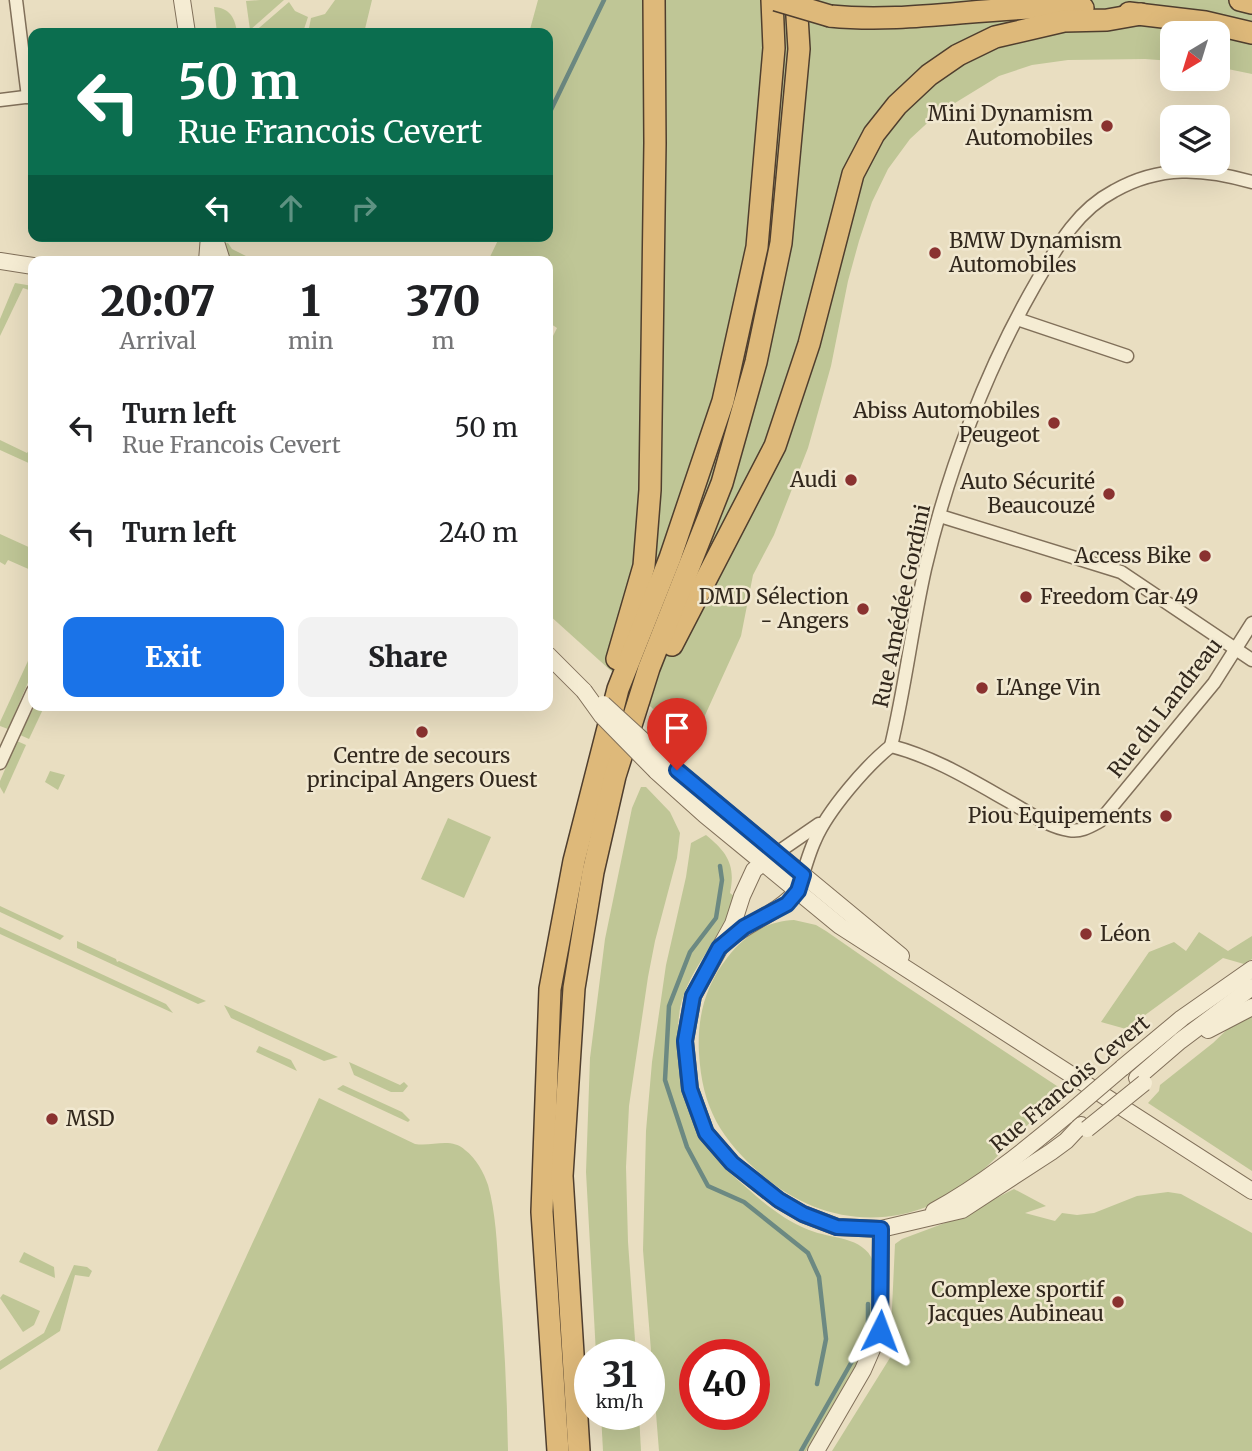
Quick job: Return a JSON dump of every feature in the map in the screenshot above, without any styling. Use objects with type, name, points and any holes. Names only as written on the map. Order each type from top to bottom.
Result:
[{"type":"highway","points":[[618,689],[615,662],[645,566],[650,490],[655,143],[654,0]]},
{"type":"highway","points":[[558,1451],[542,1212],[550,989],[574,861],[618,689],[670,558],[723,401],[757,247],[774,48],[774,0],[830,16],[896,18],[1005,9],[1077,7],[1205,22],[1252,33]]},
{"type":"highway","points":[[579,1451],[562,1176],[574,988],[593,872],[615,776],[638,699],[722,482],[756,362],[781,243],[799,49],[796,0]]},
{"type":"highway","points":[[1240,0],[1252,3]]},
{"type":"highway","points":[[638,699],[658,680],[674,641],[775,446],[809,345],[853,174],[874,134],[897,105],[929,75],[958,55],[995,37],[1064,21],[1107,20],[1141,14]]},
{"type":"street","points":[[16,0],[28,77]]},
{"type":"street","points":[[182,0],[186,28]]},
{"type":"street","points":[[0,100],[28,96]]},
{"type":"street","name":"Rue Amédée Gordini","points":[[891,746],[926,566],[963,441],[1017,318],[1060,242],[1083,213],[1113,191],[1146,176],[1184,170],[1221,173],[1252,182]]},
{"type":"street","points":[[0,261],[28,265]]},
{"type":"street","points":[[1017,318],[1127,356]]},
{"type":"street","points":[[940,516],[1121,572],[1252,660]]},
{"type":"street","name":"Rue du Landreau","points":[[891,746],[919,753],[1047,823],[1068,830],[1083,830],[1100,821],[1214,683],[1252,623]]},
{"type":"street","points":[[553,660],[579,686],[607,707],[659,765],[800,883],[841,926],[1252,1191]]},
{"type":"street","points":[[0,763],[28,702]]},
{"type":"street","points":[[800,883],[816,837],[828,817],[875,759],[891,746]]},
{"type":"street","points":[[770,858],[828,817]]},
{"type":"street","name":"Rue Francois Cevert","points":[[770,858],[754,870],[733,924],[693,996],[685,1041],[690,1089],[706,1133],[732,1163],[779,1200],[803,1214],[837,1227],[881,1229],[962,1210],[1066,1141],[1141,1080],[1180,1041],[1252,987]]},
{"type":"street","name":"Rue Francois Cevert","points":[[719,948],[744,927],[787,904],[800,883]]},
{"type":"street","name":"Rue Francois Cevert","points":[[910,1224],[961,1196],[1013,1160],[1182,1018],[1252,969]]},
{"type":"street","points":[[1141,1080],[1205,1033],[1252,1007]]},
{"type":"street","points":[[816,1451],[863,1370],[880,1331],[881,1229]]},
{"type":"green space","points":[[284,0],[252,28],[250,28],[246,1]]},
{"type":"green space","points":[[335,0],[372,0],[365,28],[309,28],[311,18],[325,14]]},
{"type":"green space","points":[[538,0],[1252,0],[1252,74],[1230,69],[1230,21],[1160,21],[1160,60],[1068,60],[1032,65],[999,76],[937,114],[910,139],[888,169],[872,202],[848,281],[831,366],[808,448],[774,535],[753,575],[741,636],[692,744],[553,619],[553,336],[557,328],[553,325],[553,256],[490,256],[497,242],[553,242],[553,28],[530,28]]},
{"type":"green space","points":[[289,2],[295,11],[308,17],[304,28],[259,28]]},
{"type":"green space","points":[[214,7],[224,9],[231,15],[236,28],[216,28]]},
{"type":"green space","points":[[228,243],[232,249],[246,256],[225,256],[219,244]]},
{"type":"green space","points":[[15,283],[28,285],[28,290],[23,288],[0,336],[0,319]]},
{"type":"green space","points":[[0,440],[28,452],[28,463],[0,450]]},
{"type":"green space","points":[[0,534],[28,547],[28,569],[8,560],[5,565],[0,562]]},
{"type":"green space","points":[[28,661],[28,683],[8,729],[0,726]]},
{"type":"green space","points":[[32,711],[42,711],[29,739],[20,735]]},
{"type":"green space","points":[[17,741],[26,745],[4,794],[0,781]]},
{"type":"green space","points":[[50,771],[65,775],[58,790],[45,782]]},
{"type":"green space","points":[[641,787],[646,787],[670,812],[680,833],[677,858],[648,977],[629,1106],[626,1167],[635,1339],[595,1339],[586,1172],[590,1058],[605,939],[632,808]]},
{"type":"green space","points":[[448,818],[491,837],[464,898],[421,879]]},
{"type":"green space","points":[[706,835],[728,860],[732,875],[730,893],[735,897],[723,927],[696,969],[681,1003],[679,1052],[683,1085],[692,1120],[719,1161],[762,1201],[801,1226],[862,1247],[874,1265],[872,1316],[867,1338],[851,1376],[806,1451],[659,1451],[657,1430],[665,1430],[665,1339],[650,1339],[643,1250],[646,1131],[652,1062],[666,965],[691,843]]},
{"type":"green space","points":[[0,906],[64,936],[60,940],[0,912]]},
{"type":"green space","points":[[794,920],[816,925],[826,931],[1060,1088],[1047,1101],[1047,1106],[979,1173],[931,1205],[886,1217],[842,1215],[821,1209],[800,1200],[762,1175],[735,1148],[716,1121],[704,1090],[699,1053],[699,1027],[708,991],[727,958],[748,937],[774,923]]},
{"type":"green space","points":[[0,927],[166,1004],[173,1013],[0,934]]},
{"type":"green space","points":[[1199,932],[1228,951],[1252,936],[1252,959],[1244,964],[1223,958],[1126,1029],[1101,1022],[1149,952],[1174,942],[1186,951]]},
{"type":"green space","points":[[77,941],[116,959],[117,962],[206,1001],[198,1004],[77,948]]},
{"type":"green space","points":[[224,1005],[338,1057],[324,1061],[231,1018]]},
{"type":"green space","points":[[1252,1012],[1252,1171],[1148,1103],[1159,1091],[1160,1085],[1213,1043],[1238,1019]]},
{"type":"green space","points":[[259,1046],[291,1060],[297,1071],[256,1052]]},
{"type":"green space","points":[[349,1062],[400,1085],[404,1082],[408,1086],[403,1092],[391,1092],[354,1075]]},
{"type":"green space","points":[[343,1085],[402,1112],[410,1120],[408,1122],[337,1089]]},
{"type":"green space","points":[[319,1098],[415,1144],[448,1143],[460,1146],[473,1157],[482,1171],[491,1196],[496,1230],[508,1451],[157,1451]]},
{"type":"green space","name":"Complexe sportif Jacques Aubineau","points":[[1014,1189],[1046,1206],[1025,1213],[1055,1221],[1062,1213],[1094,1213],[1137,1196],[1168,1192],[1181,1194],[1252,1233],[1252,1451],[832,1451],[893,1353],[891,1330],[895,1244],[953,1220]]},
{"type":"green space","points":[[24,1252],[54,1267],[55,1278],[19,1262]]},
{"type":"green space","points":[[74,1265],[87,1267],[92,1271],[89,1277],[75,1275],[60,1331],[0,1370],[0,1361],[44,1333]]},
{"type":"green space","points":[[3,1294],[40,1311],[34,1325],[23,1332],[0,1298]]},
{"type":"green space","points":[[602,1430],[640,1430],[641,1451],[603,1451]]},
{"type":"waterway","points":[[553,106],[604,0]]},
{"type":"waterway","points":[[720,866],[722,880],[716,918],[690,952],[669,1006],[665,1080],[687,1147],[708,1186],[744,1202],[808,1253],[819,1277],[826,1339],[817,1384]]},
{"type":"waterway","points":[[801,1451],[859,1349],[868,1327],[868,1304]]},
{"type":"place","name":"Mini Dynamism Automobiles","points":[[1107,126]]},
{"type":"place","name":"BMW Dynamism Automobiles","points":[[935,253]]},
{"type":"place","name":"Abiss Automobiles Peugeot","points":[[1054,423]]},
{"type":"place","name":"Audi","points":[[851,480]]},
{"type":"place","name":"Auto Sécurité Beaucouzé","points":[[1109,494]]},
{"type":"place","name":"Access Bike","points":[[1205,556]]},
{"type":"place","name":"Freedom Car 49","points":[[1026,597]]},
{"type":"place","name":"DMD Sélection - Angers","points":[[863,609]]},
{"type":"place","name":"L'Ange Vin","points":[[982,688]]},
{"type":"place","name":"Centre de secours principal Angers Ouest","points":[[422,732]]},
{"type":"place","name":"Piou Equipements","points":[[1166,816]]},
{"type":"place","name":"Léon","points":[[1086,934]]},
{"type":"place","name":"MSD","points":[[52,1119]]},
{"type":"place","name":"Complexe sportif Jacques Aubineau","points":[[1118,1302]]},
{"type":"route","points":[[677,770],[803,875],[798,891],[787,904],[744,927],[719,948],[693,996],[685,1041],[690,1089],[706,1133],[732,1163],[779,1200],[803,1214],[837,1227],[881,1229],[880,1331]]}]
